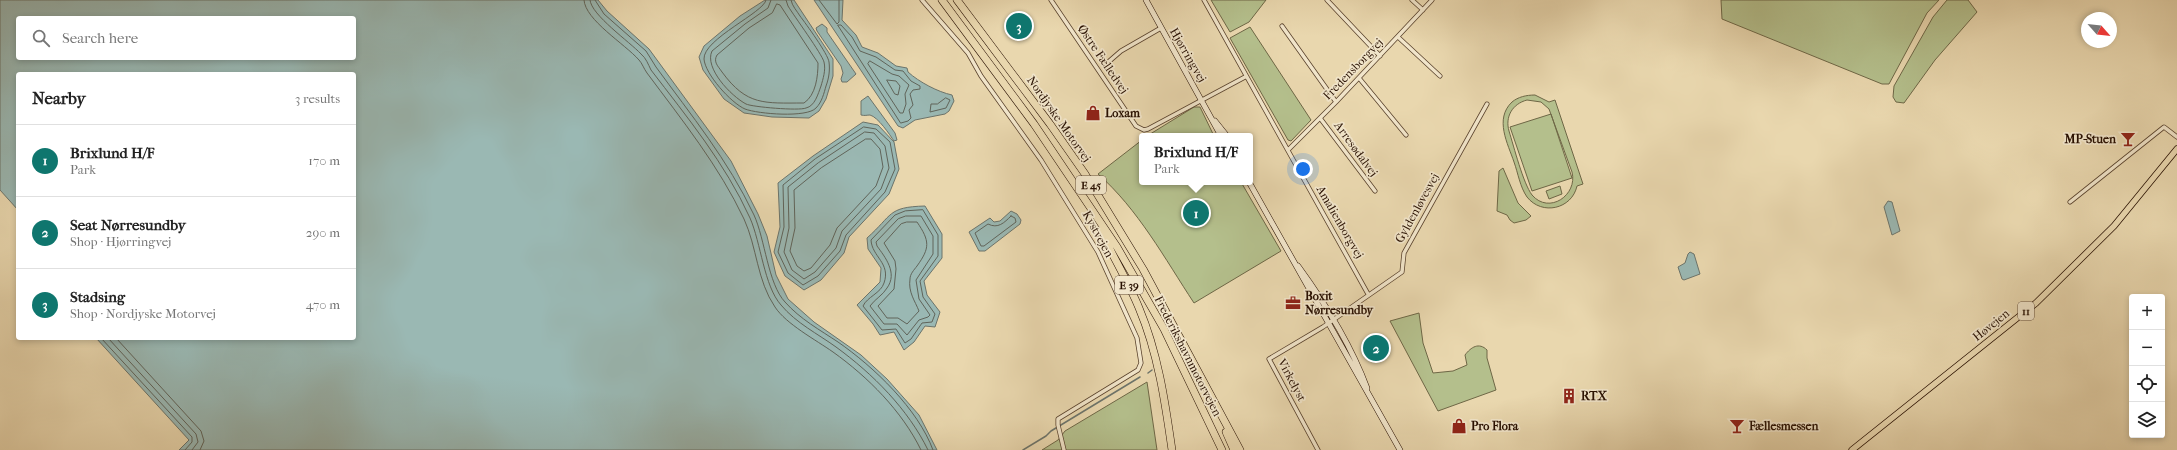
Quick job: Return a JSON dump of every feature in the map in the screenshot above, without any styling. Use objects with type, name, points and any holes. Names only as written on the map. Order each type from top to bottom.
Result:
[{"type":"highway","name":"Nordjyske Motorvej","points":[[942,0],[1034,124],[1075,183],[1092,213]]},
{"type":"highway","name":"Nordjyske Motorvej","points":[[957,0],[1050,124],[1085,174],[1143,269],[1205,383]]},
{"type":"highway","name":"E 39","points":[[1092,213],[1140,309],[1157,361],[1173,450]]},
{"type":"highway","name":"Frederikshavnmotorvejen","points":[[1092,213],[1117,247],[1164,329],[1222,450]]},
{"type":"highway","name":"Frederikshavnmotorvejen","points":[[1205,383],[1234,450]]},
{"type":"highway","points":[[1205,383],[1240,450]]},
{"type":"main road","name":"Hjørringvej","points":[[1146,0],[1220,133]]},
{"type":"main road","name":"Hjørringvej","points":[[1213,119],[1225,133]]},
{"type":"main road","name":"Høvejen","points":[[1852,450],[2036,303],[2114,226],[2177,149]]},
{"type":"main road","points":[[1251,185],[1327,324],[1400,450]]},
{"type":"main road","points":[[1289,253],[1314,287],[1356,363],[1371,398]]},
{"type":"street","name":"Kystvejen","points":[[922,0],[968,53],[981,76],[1059,188],[1098,252],[1137,338],[1141,363],[1138,370],[1058,419],[1058,427],[1064,450]]},
{"type":"street","name":"Østre Fælledvej","points":[[1051,0],[1136,126],[1140,129],[1148,129],[1202,100]]},
{"type":"street","name":"Amalienborgvej","points":[[1204,0],[1245,76],[1368,294]]},
{"type":"street","points":[[1327,0],[1380,56]]},
{"type":"street","points":[[1412,0],[1423,10]]},
{"type":"street","name":"Fredensborgvej","points":[[1288,150],[1398,38],[1432,0]]},
{"type":"street","points":[[1282,26],[1336,102]]},
{"type":"street","points":[[1106,64],[1121,51],[1161,28]]},
{"type":"street","points":[[1398,38],[1440,76]]},
{"type":"street","points":[[1202,100],[1245,76]]},
{"type":"street","points":[[1359,78],[1406,135]]},
{"type":"street","name":"Gyldenløvesvej","points":[[1332,320],[1402,272],[1404,253],[1487,104]]},
{"type":"street","name":"Arresødalvej","points":[[1320,118],[1375,191]]},
{"type":"street","points":[[2070,202],[2164,127],[2177,137]]},
{"type":"street","points":[[1327,324],[1332,320]]},
{"type":"street","name":"Virkelyst","points":[[1318,450],[1269,359],[1327,324]]},
{"type":"green space","points":[[1211,0],[1266,0],[1249,22],[1230,32]]},
{"type":"green space","points":[[1721,0],[1939,0],[1927,13],[1889,84],[1882,84],[1722,19]]},
{"type":"green space","points":[[1947,0],[1968,0],[1977,12],[1935,60],[1904,103],[1896,102],[1893,97],[1894,86],[1933,17]]},
{"type":"green space","points":[[1250,27],[1311,120],[1291,141],[1288,140],[1230,38]]},
{"type":"green space","points":[[1532,95],[1549,102],[1555,100],[1583,184],[1577,186],[1574,194],[1569,200],[1563,205],[1556,207],[1540,207],[1527,197],[1521,184],[1504,132],[1504,116],[1512,102],[1522,97]],"holes":[[[1527,100],[1541,102],[1549,109],[1572,172],[1573,180],[1571,188],[1561,200],[1554,203],[1539,201],[1532,195],[1525,182],[1508,126],[1509,116],[1517,105]]]},
{"type":"green space","points":[[1194,107],[1200,107],[1213,133],[1152,133]]},
{"type":"green space","points":[[1551,114],[1572,178],[1532,191],[1510,127]]},
{"type":"green space","points":[[1139,142],[1139,185],[1243,185],[1281,251],[1194,303],[1150,235],[1126,203],[1098,174]]},
{"type":"green space","points":[[1503,168],[1518,203],[1531,216],[1526,220],[1514,223],[1507,215],[1497,211],[1499,171]]},
{"type":"green space","points":[[1560,186],[1562,194],[1549,199],[1546,191]]},
{"type":"green space","points":[[1419,313],[1423,343],[1433,373],[1453,371],[1467,365],[1465,355],[1475,346],[1481,346],[1487,350],[1487,358],[1496,390],[1438,411],[1390,321]]},
{"type":"green space","points":[[1147,382],[1157,450],[1042,450],[1058,440],[1065,431]]},
{"type":"water","points":[[0,0],[598,0],[607,11],[649,49],[731,161],[758,214],[767,236],[776,275],[788,299],[814,322],[861,355],[887,379],[919,415],[937,450],[179,450],[189,440],[98,340],[356,340],[356,72],[16,72],[16,208],[0,190]]},
{"type":"water","points":[[765,0],[794,0],[833,59],[833,76],[826,99],[819,111],[809,118],[772,117],[744,113],[724,99],[703,70],[699,57],[704,46],[740,16]]},
{"type":"water","points":[[814,0],[843,0],[842,20],[856,35],[862,47],[878,53],[896,66],[907,68],[908,72],[912,76],[929,86],[941,92],[952,95],[954,101],[949,111],[945,114],[915,120],[903,128],[898,126]]},
{"type":"water","points":[[822,24],[827,28],[827,32],[856,74],[847,82],[842,82],[841,79],[843,73],[841,66],[817,31],[816,28]]},
{"type":"water","points":[[868,96],[895,133],[897,140],[894,141],[884,126],[873,116],[861,115],[861,101]]},
{"type":"water","points":[[863,122],[878,125],[894,142],[899,169],[889,194],[849,237],[844,253],[821,280],[804,290],[785,276],[774,252],[780,227],[778,183],[813,156]]},
{"type":"water","points":[[1888,201],[1892,202],[1900,231],[1892,235],[1884,207]]},
{"type":"water","points":[[925,206],[942,234],[942,258],[924,281],[927,295],[940,312],[935,327],[925,326],[914,342],[904,350],[894,332],[880,335],[857,305],[880,282],[881,268],[868,249],[867,238],[897,210]]},
{"type":"water","points":[[1011,211],[1017,214],[1021,220],[1020,224],[985,251],[979,251],[969,232],[990,218],[994,222],[1000,221]]},
{"type":"water","points":[[1690,252],[1694,254],[1700,274],[1684,280],[1682,279],[1678,267],[1685,263]]},
{"type":"waterway","points":[[1148,373],[1152,370]]},
{"type":"waterway","points":[[1023,450],[1046,436],[1051,431],[1140,377]]},
{"type":"place","name":"Stadsing","points":[[1019,26]]},
{"type":"place","name":"Loxam","points":[[1093,113]]},
{"type":"place","name":"MP-Stuen","points":[[2128,139]]},
{"type":"place","name":"Brixlund H/F","points":[[1196,213]]},
{"type":"place","name":"Boxit Nørresundby","points":[[1293,303]]},
{"type":"place","name":"Seat Nørresundby","points":[[1376,348]]},
{"type":"place","name":"RTX","points":[[1569,396]]},
{"type":"place","name":"Pro Flora","points":[[1459,426]]},
{"type":"place","name":"Fællesmessen","points":[[1737,426]]}]
